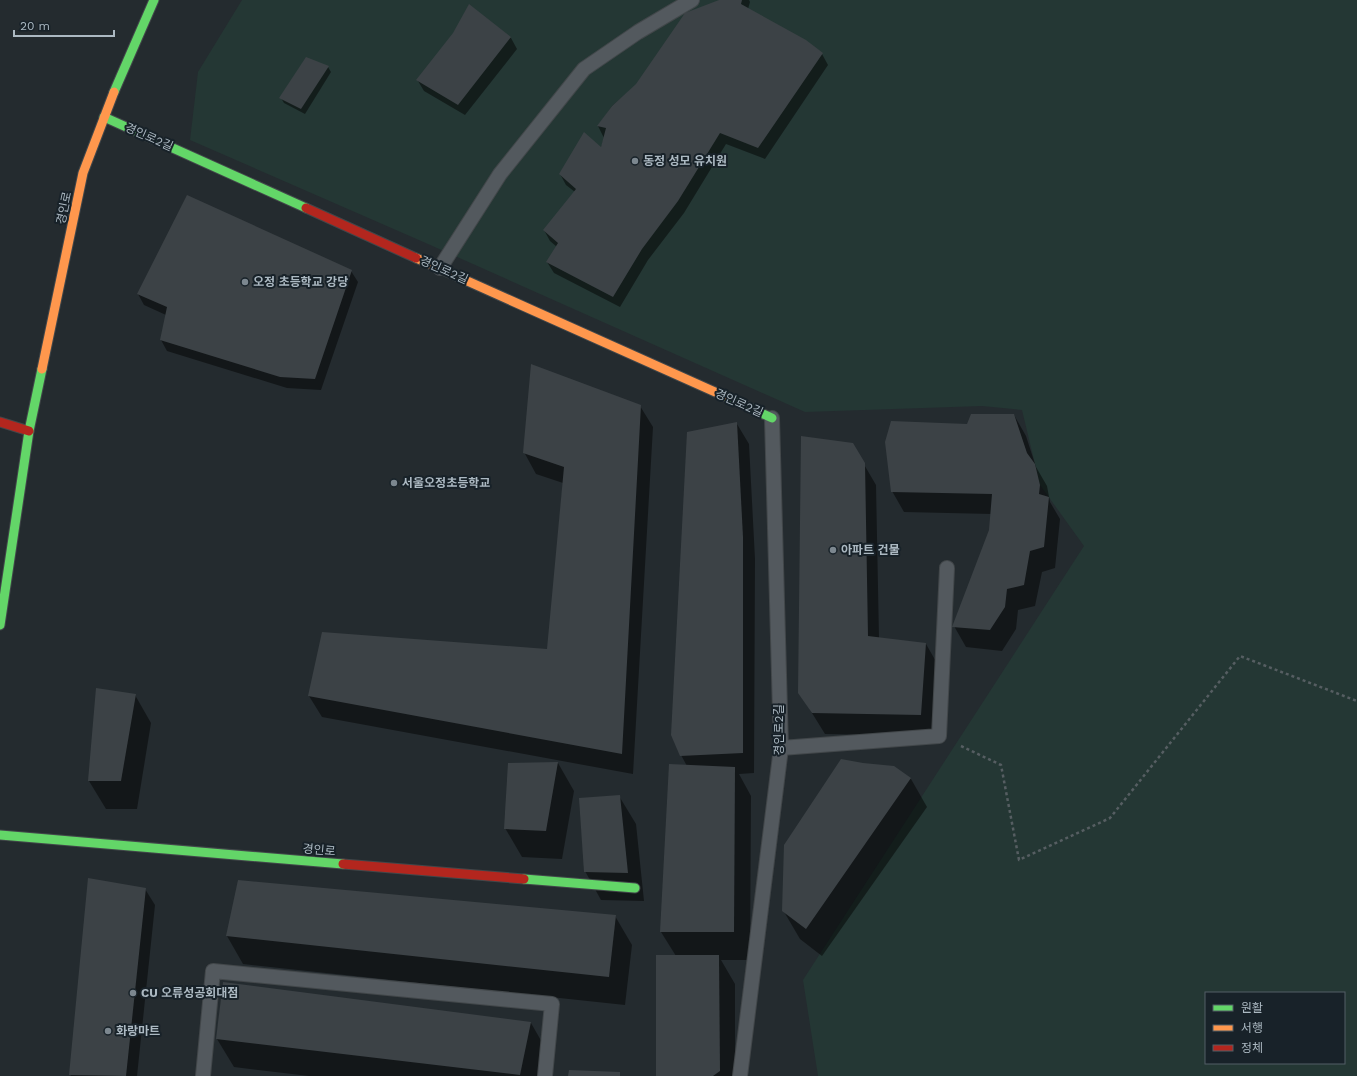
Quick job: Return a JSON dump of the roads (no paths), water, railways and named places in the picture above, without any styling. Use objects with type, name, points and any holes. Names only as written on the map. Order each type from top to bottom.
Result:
[{"type":"street","name":"경인로","points":[[0,625],[29,431],[83,173],[117,83],[154,0]]},
{"type":"street","name":"경인로2길","points":[[104,117],[772,418]]},
{"type":"street","points":[[0,422],[29,431]]},
{"type":"street","name":"경인로","points":[[0,835],[635,888]]},
{"type":"lane","points":[[440,268],[500,174],[584,69],[638,32],[692,0]]},
{"type":"lane","name":"경인로2길","points":[[740,1076],[780,748],[772,418]]},
{"type":"lane","points":[[780,748],[939,736],[947,568]]},
{"type":"lane","points":[[203,1076],[213,971],[552,1004],[545,1076]]},
{"type":"place","name":"동정 성모 유치원","points":[[635,161]]},
{"type":"place","name":"오정 초등학교 강당","points":[[245,282]]},
{"type":"place","name":"서울오정초등학교","points":[[394,483]]},
{"type":"place","name":"아파트 건물","points":[[833,550]]},
{"type":"place","name":"CU 오류성공회대점","points":[[133,993]]},
{"type":"place","name":"화랑마트","points":[[108,1031]]}]
